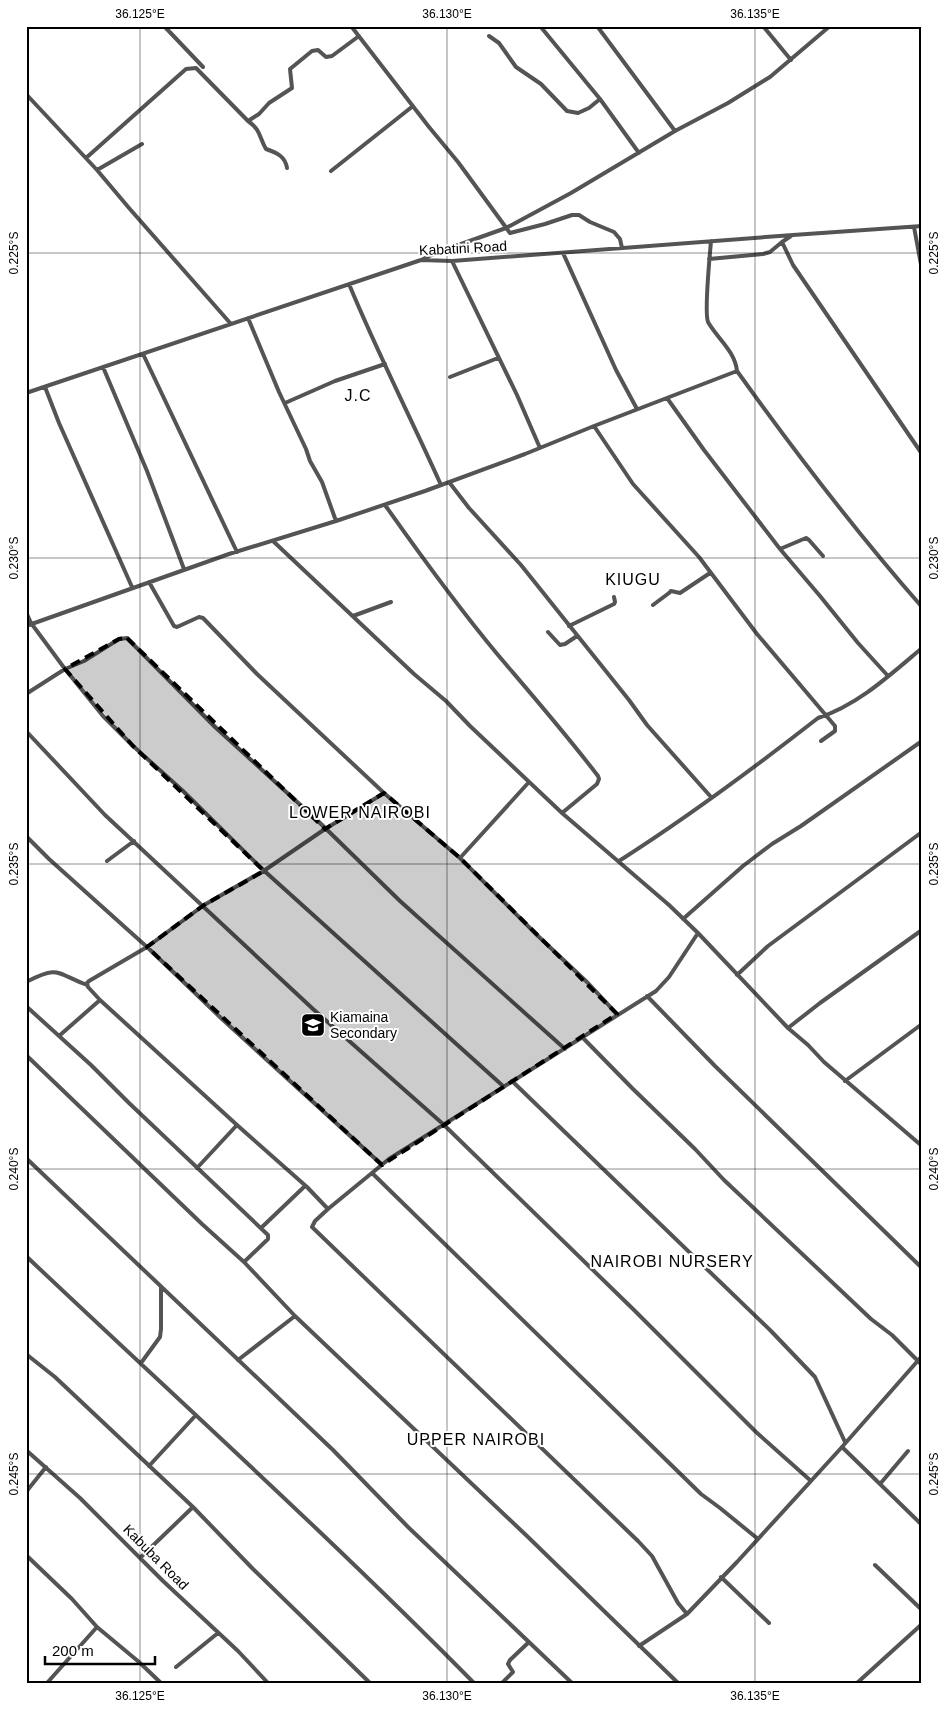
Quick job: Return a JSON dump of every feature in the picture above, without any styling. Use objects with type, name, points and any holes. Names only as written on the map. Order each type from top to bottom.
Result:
[{"type":"street","points":[[164,26],[203,67]]},
{"type":"street","points":[[351,26],[458,162],[510,233],[572,215],[579,215],[614,232],[620,239],[622,248]]},
{"type":"street","points":[[540,26],[600,99],[639,154]]},
{"type":"street","points":[[596,26],[675,131]]},
{"type":"street","points":[[763,26],[791,60]]},
{"type":"street","points":[[421,260],[506,228],[571,193],[770,77],[830,26]]},
{"type":"street","points":[[248,121],[259,114],[269,103],[288,91],[293,84],[290,69],[312,51],[318,50],[326,57],[332,56],[359,36]]},
{"type":"street","points":[[489,36],[499,43],[516,67],[541,84],[567,110],[578,113],[589,108],[600,99]]},
{"type":"street","points":[[86,158],[186,70],[196,68],[256,127],[261,134],[266,149],[282,156],[286,161],[287,168]]},
{"type":"street","points":[[26,94],[97,170],[231,324]]},
{"type":"street","points":[[331,170],[413,106]]},
{"type":"street","points":[[97,170],[142,144]]},
{"type":"street","name":"Kabatini Road","points":[[26,393],[421,260],[452,261],[922,226]]},
{"type":"street","points":[[914,227],[922,270]]},
{"type":"street","points":[[709,259],[770,252],[793,235]]},
{"type":"street","points":[[712,241],[709,259],[708,321],[736,362],[737,371],[819,483],[922,607]]},
{"type":"street","points":[[782,242],[793,265],[812,295],[922,454]]},
{"type":"street","points":[[563,253],[616,370],[637,409]]},
{"type":"street","points":[[452,261],[517,395],[540,448]]},
{"type":"street","points":[[349,284],[441,485]]},
{"type":"street","points":[[248,318],[310,461],[322,482],[336,521]]},
{"type":"street","points":[[143,354],[237,552]]},
{"type":"street","points":[[450,377],[498,358]]},
{"type":"street","points":[[285,402],[335,381],[385,364]]},
{"type":"street","points":[[103,367],[147,471],[184,569]]},
{"type":"street","points":[[26,626],[184,569],[385,505],[441,485],[737,371]]},
{"type":"street","points":[[45,387],[59,423],[132,587]]},
{"type":"street","points":[[667,398],[704,450],[780,549],[888,676]]},
{"type":"street","points":[[594,426],[634,484],[679,534],[757,634],[835,726],[836,730],[821,741]]},
{"type":"street","points":[[449,482],[469,508],[521,565],[646,724],[711,797]]},
{"type":"street","points":[[385,505],[491,646],[598,776],[597,784],[562,813]]},
{"type":"street","points":[[780,549],[806,538],[823,556]]},
{"type":"street","points":[[273,541],[414,674],[446,701],[562,813],[619,861],[698,933],[788,1028],[845,1081],[922,1146]]},
{"type":"street","points":[[653,605],[669,593],[674,591],[680,593],[710,573]]},
{"type":"street","points":[[149,582],[174,626],[177,627],[202,617],[238,656],[384,793],[460,858],[588,983],[617,1014]]},
{"type":"street","points":[[569,626],[614,604],[614,597]]},
{"type":"street","points":[[353,616],[391,602]]},
{"type":"street","points":[[26,612],[31,624],[65,670],[127,740],[265,870],[503,1086]]},
{"type":"street","points":[[548,632],[560,645],[566,644],[577,636]]},
{"type":"street","points":[[26,694],[120,639],[127,638],[215,726],[318,820],[325,830],[400,901],[565,1049]]},
{"type":"street","points":[[619,861],[769,756],[818,718],[836,712],[865,695],[922,648]]},
{"type":"street","points":[[26,731],[105,815],[314,1009],[443,1124],[620,1296],[756,1432],[812,1481]]},
{"type":"street","points":[[683,919],[772,844],[801,826],[922,741]]},
{"type":"street","points":[[460,858],[529,782]]},
{"type":"street","points":[[87,985],[89,981],[147,947],[204,905],[265,870],[384,793]]},
{"type":"street","points":[[737,975],[768,946],[922,832]]},
{"type":"street","points":[[26,836],[382,1165]]},
{"type":"street","points":[[107,861],[134,841]]},
{"type":"street","points":[[788,1028],[922,930]]},
{"type":"street","points":[[687,1614],[678,1604],[652,1556],[312,1227],[315,1221],[328,1209],[382,1165],[503,1086],[583,1038],[664,984],[698,933]]},
{"type":"street","points":[[26,982],[52,971],[62,972],[87,985],[100,1000],[306,1186],[328,1209]]},
{"type":"street","points":[[647,996],[715,1066],[922,1268]]},
{"type":"street","points":[[59,1036],[100,1000]]},
{"type":"street","points":[[26,1006],[91,1065],[268,1235],[268,1239],[244,1262]]},
{"type":"street","points":[[845,1081],[922,1024]]},
{"type":"street","points":[[583,1038],[724,1180],[922,1365]]},
{"type":"street","points":[[26,1055],[244,1262],[296,1316],[678,1683]]},
{"type":"street","points":[[512,1081],[815,1377],[845,1442]]},
{"type":"street","points":[[198,1168],[237,1125]]},
{"type":"street","points":[[26,1158],[333,1450],[408,1527],[572,1683]]},
{"type":"street","points":[[372,1173],[701,1494],[758,1539]]},
{"type":"street","points":[[261,1228],[306,1186]]},
{"type":"street","points":[[26,1256],[429,1637],[474,1683]]},
{"type":"street","points":[[141,1363],[160,1337],[161,1287]]},
{"type":"street","points":[[238,1360],[296,1316]]},
{"type":"street","points":[[26,1354],[55,1378],[192,1507],[370,1683]]},
{"type":"street","points":[[639,1646],[687,1614],[812,1481],[922,1356]]},
{"type":"street","points":[[26,1360],[30,1357]]},
{"type":"street","points":[[149,1466],[196,1415]]},
{"type":"street","points":[[842,1447],[922,1526]]},
{"type":"street","name":"Kabuba Road","points":[[26,1450],[141,1557],[163,1581],[268,1683]]},
{"type":"street","points":[[880,1484],[908,1451]]},
{"type":"street","points":[[26,1492],[46,1467]]},
{"type":"street","points":[[141,1557],[192,1507]]},
{"type":"street","points":[[26,1555],[72,1599],[97,1627],[161,1683]]},
{"type":"street","points":[[875,1565],[922,1610]]},
{"type":"street","points":[[721,1578],[769,1622]]},
{"type":"street","points":[[857,1683],[922,1624]]},
{"type":"street","points":[[47,1683],[97,1627]]},
{"type":"street","points":[[176,1667],[218,1633]]},
{"type":"street","points":[[502,1683],[513,1672],[508,1664],[510,1660],[529,1642]]},
{"type":"highlighted area","points":[[127,638],[325,829],[384,793],[460,858],[617,1014],[382,1165],[147,947],[204,905],[264,871],[133,746],[65,669],[119,639]]},
{"type":"place","name":"Kiamaina Secondary","points":[[313,1025]]},
{"type":"district","name":"J.C","points":[[358,395]]},
{"type":"district","name":"KIUGU","points":[[633,579]]},
{"type":"district","name":"LOWER NAIROBI","points":[[360,812]]},
{"type":"district","name":"NAIROBI NURSERY","points":[[672,1261]]},
{"type":"district","name":"UPPER NAIROBI","points":[[476,1439]]}]
